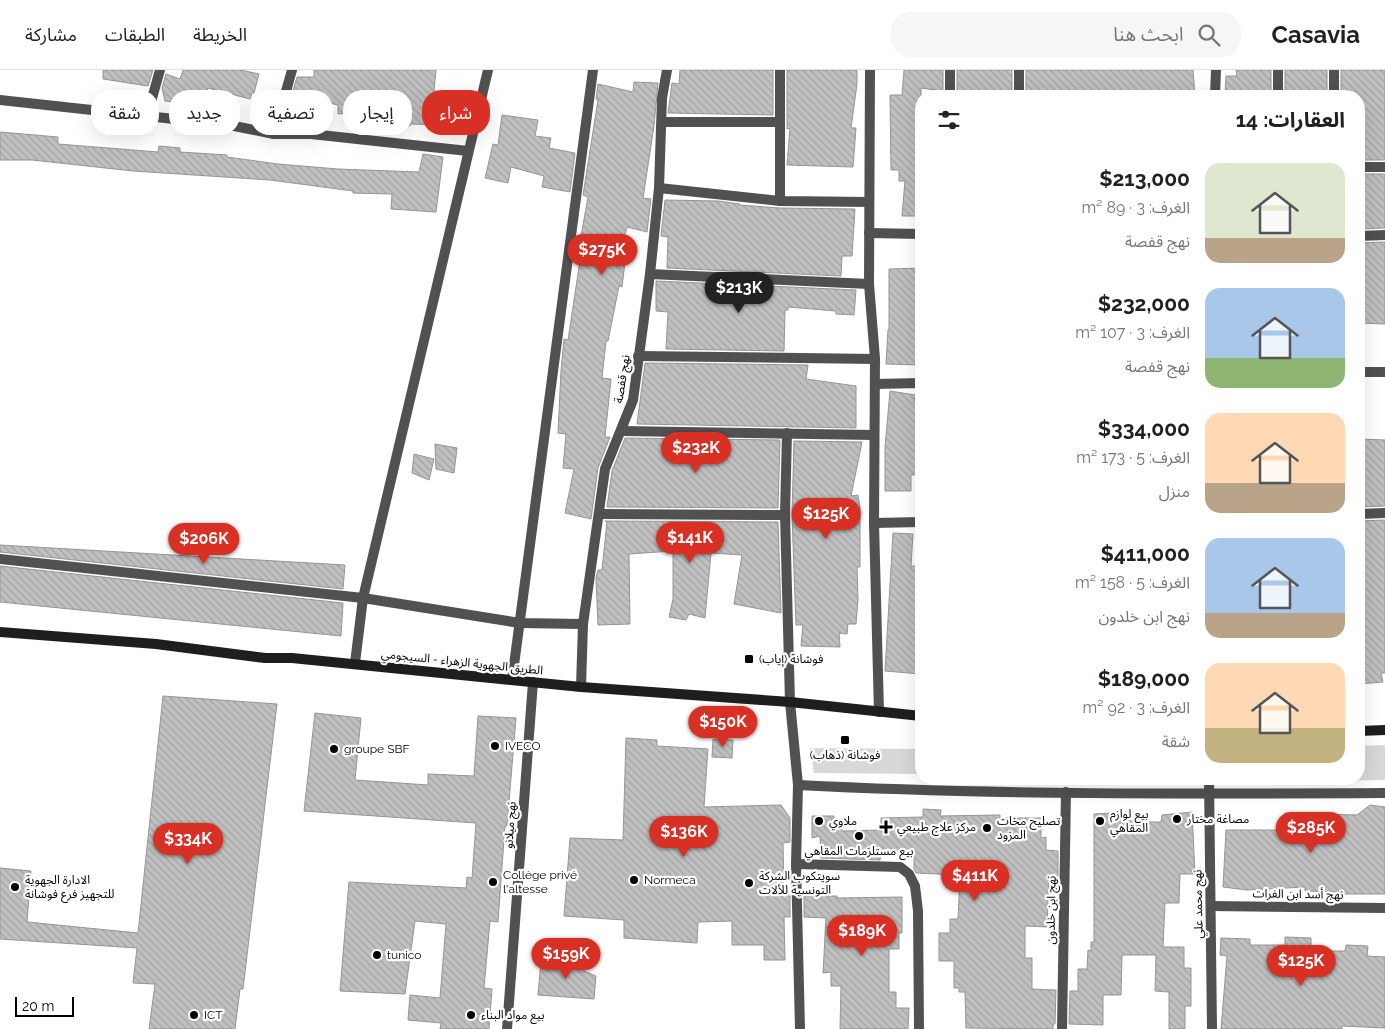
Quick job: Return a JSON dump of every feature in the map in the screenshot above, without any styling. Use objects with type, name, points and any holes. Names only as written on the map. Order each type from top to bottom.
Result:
[{"type":"main road","name":"الطريق الجهوية الزهراء - السيجومي","points":[[0,632],[156,644],[265,658],[292,658],[581,687],[790,702],[915,715]]},
{"type":"main road","points":[[1365,731],[1385,730]]},
{"type":"street","points":[[154,90],[160,70]]},
{"type":"street","points":[[286,90],[292,70]]},
{"type":"street","points":[[354,664],[364,598],[488,70]]},
{"type":"street","points":[[512,680],[593,70]]},
{"type":"street","name":"نهج قفصة","points":[[581,687],[583,624],[605,469],[633,400],[650,274],[659,188],[662,98],[667,70]]},
{"type":"street","points":[[780,70],[780,201]]},
{"type":"street","points":[[870,70],[868,284],[875,359],[874,523],[878,712]]},
{"type":"street","points":[[950,70],[950,90]]},
{"type":"street","points":[[1019,70],[1019,90]]},
{"type":"street","points":[[1215,90],[1216,70]]},
{"type":"street","points":[[1278,70],[1278,90]]},
{"type":"street","points":[[1334,70],[1334,90]]},
{"type":"street","points":[[0,100],[91,110]]},
{"type":"street","points":[[159,117],[250,129]]},
{"type":"street","points":[[662,122],[780,122]]},
{"type":"street","points":[[321,135],[468,151]]},
{"type":"street","points":[[1365,167],[1385,167]]},
{"type":"street","points":[[659,188],[780,201],[869,202]]},
{"type":"street","points":[[869,234],[915,234]]},
{"type":"street","points":[[1365,236],[1385,235]]},
{"type":"street","points":[[650,274],[868,284]]},
{"type":"street","points":[[638,356],[875,359]]},
{"type":"street","points":[[1365,372],[1385,372]]},
{"type":"street","points":[[875,384],[915,383]]},
{"type":"street","points":[[622,431],[874,435]]},
{"type":"street","points":[[787,433],[785,515],[790,702],[798,785],[796,864],[800,1029]]},
{"type":"street","points":[[1365,514],[1385,513]]},
{"type":"street","points":[[600,514],[785,515]]},
{"type":"street","points":[[874,523],[915,522]]},
{"type":"street","points":[[0,559],[364,598],[520,623],[583,624]]},
{"type":"street","name":"نهج ميلانو","points":[[507,1029],[533,682]]},
{"type":"street","points":[[798,785],[870,789],[1209,794],[1385,793]]},
{"type":"street","name":"نهج محمد علي","points":[[1209,785],[1212,1029]]},
{"type":"street","name":"نهج ابن خلدون","points":[[1062,1029],[1066,792]]},
{"type":"street","points":[[796,864],[900,867],[909,874],[915,886],[918,911],[919,1029]]},
{"type":"street","name":"نهج أسد ابن الفرات","points":[[1211,906],[1385,908]]},
{"type":"shaded area","points":[[1385,745],[1385,780],[1365,780],[1365,746]]},
{"type":"shaded area","points":[[810,748],[915,749],[915,774],[814,773]]},
{"type":"building","points":[[103,70],[153,70],[148,86],[103,79]]},
{"type":"building","points":[[183,70],[241,70],[259,74],[255,90],[250,90],[250,99],[240,96],[240,90],[216,90],[208,88],[207,90],[169,90],[169,101],[165,101],[162,88],[166,74],[180,79]]},
{"type":"building","points":[[314,70],[436,70],[434,90],[422,90],[422,124],[412,124],[412,90],[343,90],[343,113],[338,114],[338,105],[333,104],[333,90],[293,90],[297,77],[314,77]]},
{"type":"building","points":[[680,70],[773,70],[773,115],[668,113],[672,83],[679,84]]},
{"type":"building","points":[[787,70],[857,70],[851,128],[856,128],[853,167],[787,165],[790,128],[787,129]]},
{"type":"building","points":[[904,70],[943,70],[943,90],[921,88],[921,90],[915,90],[915,216],[902,216],[905,181],[899,181],[899,170],[891,170],[890,95],[902,95]]},
{"type":"building","points":[[957,70],[1012,70],[1012,90],[957,90]]},
{"type":"building","points":[[1026,70],[1193,70],[1195,90],[1026,90]]},
{"type":"building","points":[[1236,70],[1271,70],[1271,90],[1225,90],[1226,76],[1237,76]]},
{"type":"building","points":[[1285,70],[1327,70],[1327,90],[1285,90]]},
{"type":"building","points":[[1341,70],[1385,70],[1385,160],[1365,160],[1365,90],[1341,90]]},
{"type":"building","points":[[634,82],[658,83],[654,126],[643,198],[651,199],[647,232],[627,227],[618,261],[625,262],[622,287],[619,286],[608,341],[606,341],[602,378],[611,379],[605,437],[610,437],[598,468],[591,519],[565,513],[574,469],[563,468],[566,434],[558,433],[564,339],[568,340],[581,254],[578,253],[588,197],[583,195],[598,100],[596,99],[598,84],[633,92]]},
{"type":"building","points":[[502,115],[538,120],[535,136],[551,138],[549,148],[575,153],[570,192],[542,187],[544,176],[511,167],[508,183],[485,178],[493,144],[498,145]]},
{"type":"building","points":[[0,132],[58,137],[58,144],[158,152],[159,146],[180,148],[180,152],[227,155],[227,157],[278,164],[338,169],[419,172],[423,154],[443,157],[436,212],[391,209],[392,194],[353,193],[353,191],[270,180],[133,171],[32,160],[0,160]]},
{"type":"building","points":[[1365,174],[1385,174],[1385,228],[1365,229]]},
{"type":"building","points":[[665,200],[718,201],[739,205],[780,208],[855,209],[852,256],[842,256],[841,276],[667,268],[668,237],[661,236]]},
{"type":"building","points":[[1385,242],[1385,324],[1365,323],[1365,243]]},
{"type":"building","points":[[915,268],[915,365],[886,364],[889,330],[889,269]]},
{"type":"building","points":[[656,281],[856,290],[854,315],[836,314],[836,311],[788,307],[788,310],[785,310],[784,351],[666,349],[668,312],[656,311]]},
{"type":"building","points":[[645,363],[808,365],[806,379],[856,386],[856,428],[637,424]]},
{"type":"building","points":[[890,391],[915,395],[915,475],[911,475],[911,491],[885,491],[885,447]]},
{"type":"building","points":[[625,438],[780,440],[778,508],[607,507],[612,471]]},
{"type":"building","points":[[1365,439],[1385,440],[1385,506],[1365,507]]},
{"type":"building","points":[[794,441],[862,442],[851,496],[858,495],[860,508],[860,567],[857,567],[858,600],[856,624],[848,624],[847,634],[839,633],[840,647],[801,646],[803,625],[796,625],[792,515]]},
{"type":"building","points":[[435,444],[457,448],[454,473],[436,469]]},
{"type":"building","points":[[414,454],[434,459],[429,480],[412,473]]},
{"type":"building","points":[[1385,520],[1385,673],[1381,673],[1383,682],[1365,684],[1365,521]]},
{"type":"building","points":[[605,521],[778,522],[781,613],[734,604],[742,555],[711,553],[705,618],[689,614],[686,620],[669,617],[673,599],[673,551],[629,554],[630,624],[598,625],[596,578],[598,570],[602,570],[607,522]]},
{"type":"building","points":[[893,533],[913,534],[911,566],[915,566],[915,674],[885,671]]},
{"type":"building","points":[[0,545],[345,565],[343,589],[0,552]]},
{"type":"building","points":[[0,566],[343,603],[341,636],[0,602]]},
{"type":"building","points":[[163,696],[277,704],[243,989],[240,989],[235,1029],[149,1029],[155,984],[133,983],[137,948],[0,939],[0,868],[31,871],[27,922],[138,933]]},
{"type":"building","points":[[315,713],[361,718],[355,780],[428,785],[428,774],[474,776],[478,716],[516,718],[498,922],[490,921],[484,988],[492,989],[489,1029],[440,1029],[441,1023],[408,1020],[410,995],[440,998],[446,924],[415,921],[405,994],[340,991],[349,882],[466,888],[467,877],[472,878],[476,823],[304,811]]},
{"type":"building","points":[[626,738],[657,740],[657,746],[708,749],[704,807],[781,805],[790,818],[790,842],[783,843],[784,895],[790,896],[790,917],[784,917],[785,960],[764,960],[764,945],[732,945],[732,921],[698,922],[697,943],[624,938],[624,920],[564,916],[570,838],[623,840]]},
{"type":"building","points":[[713,739],[733,740],[732,758],[712,757]]},
{"type":"building","points":[[1370,805],[1385,807],[1385,894],[1341,894],[1341,892],[1305,891],[1305,887],[1247,890],[1223,887],[1226,830],[1285,830],[1285,813],[1357,815]]},
{"type":"building","points":[[923,809],[941,810],[940,816],[1000,815],[1000,818],[1041,818],[1041,838],[1046,837],[1046,850],[1058,851],[1058,876],[1049,876],[1047,927],[1025,926],[1025,958],[1032,958],[1032,989],[1056,990],[1055,1024],[1053,1024],[1053,1029],[966,1028],[965,992],[959,992],[959,988],[954,988],[954,961],[939,961],[939,933],[950,933],[950,919],[958,919],[960,875],[916,873],[914,869],[914,854],[881,854],[880,860],[821,858],[820,836],[812,838],[812,816],[834,816],[834,828],[842,828],[842,831],[881,830],[881,818],[923,817]]},
{"type":"building","points":[[1130,812],[1131,822],[1161,822],[1162,815],[1192,812],[1195,874],[1180,874],[1179,903],[1165,903],[1163,947],[1184,947],[1184,968],[1191,968],[1191,1006],[1185,1006],[1185,1029],[1169,1029],[1169,992],[1155,991],[1156,955],[1122,955],[1121,995],[1103,995],[1103,1025],[1069,1024],[1070,991],[1078,991],[1078,969],[1087,969],[1088,950],[1091,951],[1091,942],[1094,942],[1094,814]]},
{"type":"building","points":[[804,896],[837,896],[837,898],[902,897],[902,933],[899,933],[899,949],[889,949],[889,992],[896,992],[896,1008],[909,1008],[908,1029],[840,1029],[841,986],[831,986],[831,972],[823,973],[826,918],[804,917]]},
{"type":"building","points":[[1285,937],[1311,938],[1311,951],[1345,951],[1346,945],[1368,946],[1367,956],[1385,957],[1385,1028],[1342,1026],[1342,1029],[1221,1029],[1227,956],[1220,955],[1221,938],[1250,939],[1250,945],[1285,945]]},
{"type":"building","points":[[570,959],[585,960],[584,971],[596,976],[594,999],[538,995],[541,961],[570,963]]},
{"type":"place","name":"فوشانة (إياب)","points":[[749,659]]},
{"type":"place","name":"فوشانة (ذهاب)","points":[[845,740]]},
{"type":"place","name":"IVECO","points":[[495,746]]},
{"type":"place","name":"groupe SBF","points":[[334,749]]},
{"type":"place","name":"مصاغة مختار","points":[[1177,819]]},
{"type":"place","name":"ملاوي","points":[[819,821]]},
{"type":"place","name":"بيع لوازم المقاهي","points":[[1100,821]]},
{"type":"place","name":"مركز علاج طبيعي","points":[[886,827]]},
{"type":"place","name":"تصليح مخات المزود","points":[[987,828]]},
{"type":"place","name":"بيع مستلزمات المقاهي","points":[[859,836]]},
{"type":"place","name":"Normeca","points":[[634,880]]},
{"type":"place","name":"Collège privé l'altesse","points":[[493,882]]},
{"type":"place","name":"سويتكوب الشركة التونسية للألات","points":[[749,883]]},
{"type":"place","name":"الادارة الجهوية للتجهيز فرع فوشانة","points":[[15,887]]},
{"type":"place","name":"tunico","points":[[377,955]]},
{"type":"place","name":"ICT","points":[[194,1015]]},
{"type":"place","name":"بيع مواد البناء","points":[[471,1015]]}]
